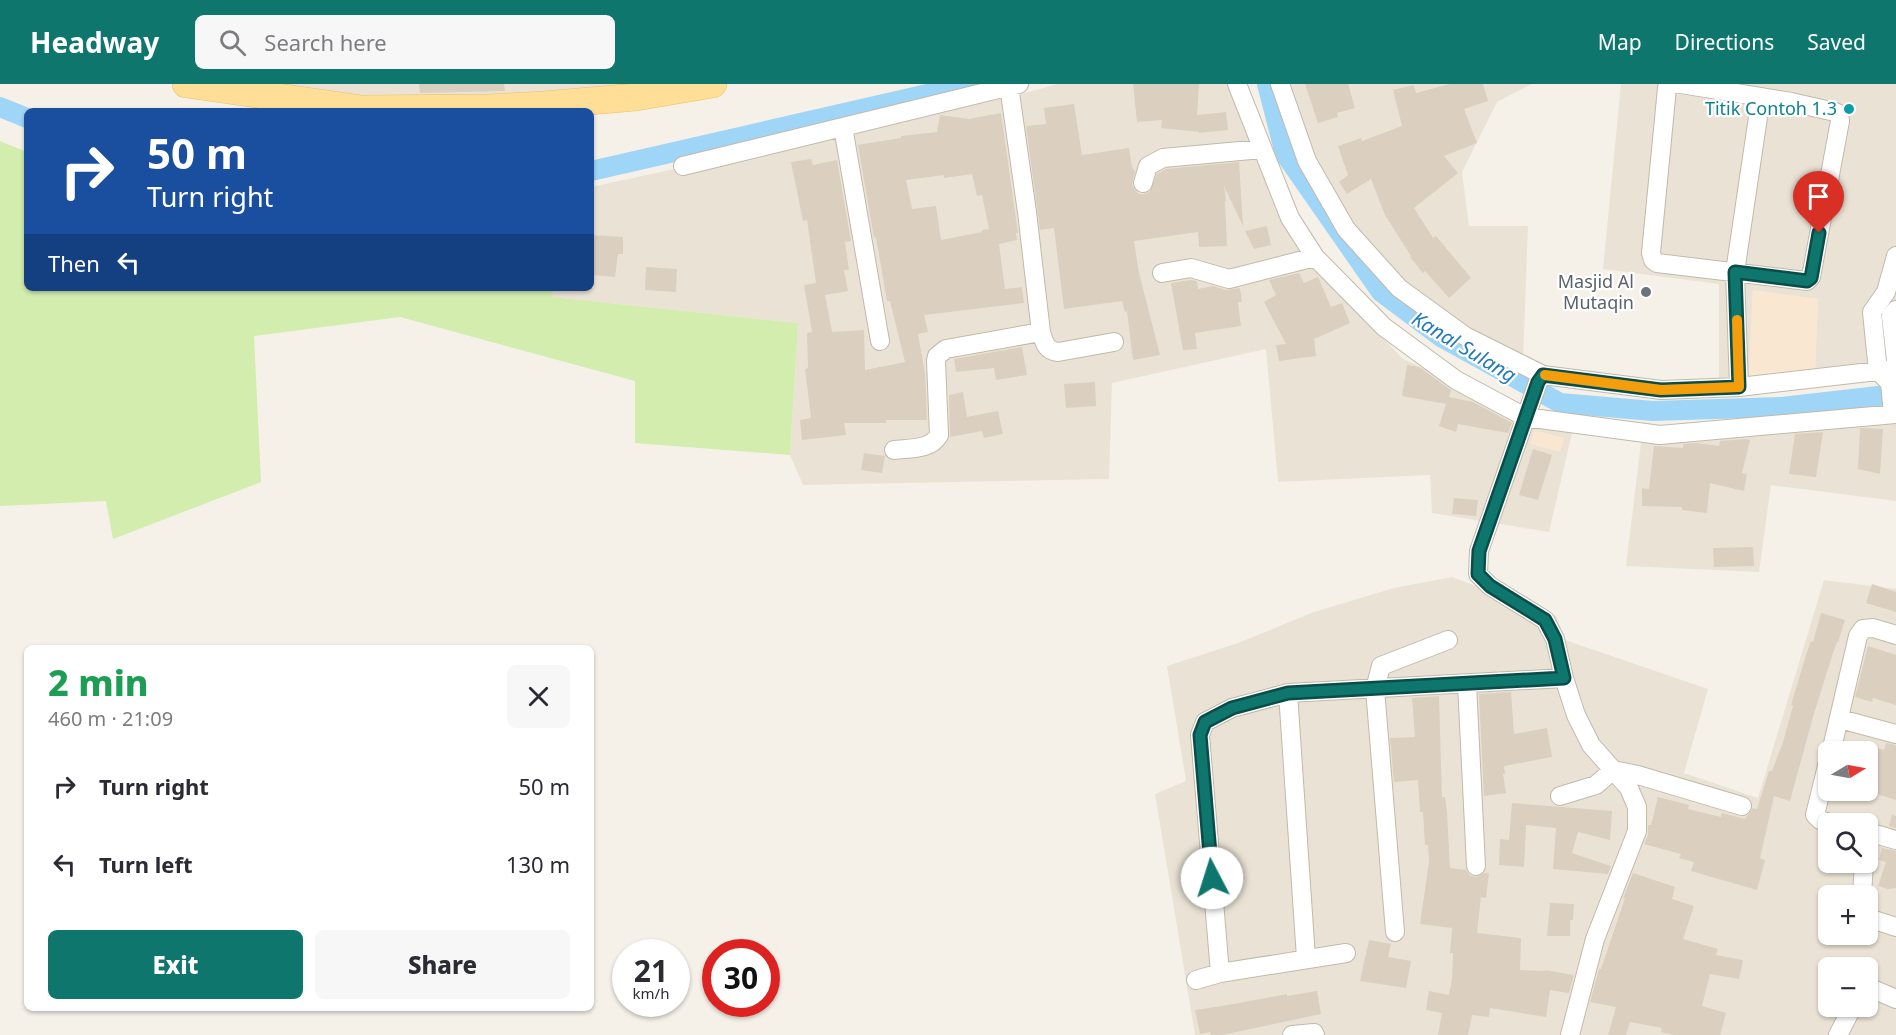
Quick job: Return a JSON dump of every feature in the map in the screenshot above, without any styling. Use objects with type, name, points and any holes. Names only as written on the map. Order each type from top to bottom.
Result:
[{"type":"main road","points":[[186,84],[355,108]]},
{"type":"main road","points":[[488,108],[636,97],[713,84]]},
{"type":"street","points":[[1237,84],[1290,218],[1315,256],[1384,327],[1456,380],[1526,413],[1660,435],[1894,411],[1890,374],[1872,312],[1891,293],[1896,256]]},
{"type":"street","points":[[1280,84],[1307,162],[1346,229],[1399,288],[1465,336],[1540,379],[1661,390],[1739,387],[1890,374]]},
{"type":"street","points":[[1673,84],[1667,88],[1652,257],[1657,263],[1804,282],[1811,278],[1840,121],[1839,114],[1761,97],[1681,84]]},
{"type":"street","points":[[683,166],[1014,85],[1041,332],[1045,345],[1052,352],[1058,352],[1114,342]]},
{"type":"street","points":[[1739,387],[1735,272],[1761,97]]},
{"type":"street","points":[[843,126],[880,341]]},
{"type":"street","points":[[1143,183],[1149,166],[1164,158],[1262,150]]},
{"type":"street","points":[[1162,273],[1191,268],[1229,279],[1315,256]]},
{"type":"street","points":[[1896,309],[1891,316],[1896,360]]},
{"type":"street","points":[[894,450],[928,446],[936,441],[939,435],[936,361],[940,352],[945,349],[1041,332]]},
{"type":"street","points":[[1540,379],[1526,413],[1479,551],[1478,574],[1490,586],[1545,620],[1555,639],[1576,715],[1591,746],[1629,788],[1637,807],[1637,831],[1595,939],[1570,1035]]},
{"type":"street","points":[[1834,741],[1858,636],[1863,629],[1873,628],[1896,635]]},
{"type":"street","points":[[1395,932],[1375,689],[1381,666],[1448,640]]},
{"type":"street","points":[[1220,973],[1200,735],[1205,722],[1232,708],[1288,693],[1564,678]]},
{"type":"street","points":[[1467,684],[1476,866]]},
{"type":"street","points":[[1288,693],[1306,958]]},
{"type":"street","points":[[1840,719],[1896,734]]},
{"type":"street","points":[[1560,796],[1596,785],[1613,770]]},
{"type":"street","points":[[1613,770],[1638,775],[1742,806]]},
{"type":"street","points":[[1818,801],[1815,815],[1818,818]]},
{"type":"street","points":[[1878,835],[1896,840]]},
{"type":"street","points":[[1878,921],[1896,927]]},
{"type":"street","points":[[1196,980],[1220,973],[1346,953]]},
{"type":"street","points":[[1878,991],[1896,999]]},
{"type":"street","points":[[1838,1035],[1847,1017]]},
{"type":"street","points":[[1292,1035],[1306,1032],[1315,1035]]},
{"type":"shaded area","points":[[219,84],[698,84],[543,108]]},
{"type":"shaded area","points":[[1058,84],[1237,84],[1323,275],[1403,359],[1572,433],[1549,532],[1432,513],[1430,475],[1278,482],[1266,349],[1112,383],[1109,479],[803,485],[790,455],[798,323],[551,297],[552,291],[594,291],[594,186],[1010,97]]},
{"type":"shaded area","points":[[1286,84],[1532,84],[1497,102],[1462,172],[1469,226],[1528,226],[1523,359],[1452,328],[1357,249],[1295,120]]},
{"type":"shaded area","points":[[1621,84],[1896,84],[1896,361],[1815,369],[1818,299],[1753,291],[1749,375],[1719,378],[1719,284],[1603,269]]},
{"type":"shaded area","points":[[1753,290],[1818,299],[1815,369],[1749,375]]},
{"type":"shaded area","points":[[1896,418],[1896,501],[1771,485],[1759,572],[1626,566],[1641,443]]},
{"type":"shaded area","points":[[1534,430],[1564,438],[1560,452],[1530,444]]},
{"type":"shaded area","points":[[1452,577],[1556,616],[1565,640],[1708,689],[1684,773],[1758,798],[1824,580],[1896,589],[1896,1035],[1195,1035],[1155,794],[1186,781],[1167,666],[1238,643],[1314,612],[1394,588]]},
{"type":"green space","points":[[0,141],[24,151],[24,291],[553,291],[552,297],[798,323],[790,455],[635,443],[635,381],[400,317],[254,336],[261,482],[113,539],[106,501],[0,506]]},
{"type":"building","points":[[419,84],[504,84],[505,91],[420,93]]},
{"type":"building","points":[[1133,84],[1199,84],[1197,115],[1226,112],[1228,130],[1199,133],[1161,128],[1162,120],[1137,122]]},
{"type":"building","points":[[1305,84],[1348,84],[1355,108],[1337,113],[1338,117],[1318,123]]},
{"type":"building","points":[[1450,84],[1483,84],[1488,101],[1464,109],[1477,143],[1444,156],[1458,173],[1414,208],[1433,238],[1436,236],[1471,278],[1449,298],[1410,257],[1385,215],[1371,179],[1347,194],[1339,182],[1348,175],[1338,146],[1361,138],[1362,141],[1402,126],[1393,90],[1414,85],[1416,93]]},
{"type":"building","points":[[1074,104],[1082,155],[1129,148],[1132,167],[1135,171],[1132,185],[1139,194],[1150,191],[1157,174],[1166,169],[1239,162],[1243,226],[1224,186],[1227,246],[1199,247],[1198,232],[1134,241],[1139,273],[1160,355],[1133,360],[1127,311],[1125,312],[1122,301],[1064,309],[1054,228],[1040,230],[1026,126],[1046,124],[1044,108]]},
{"type":"building","points":[[1001,113],[1018,233],[1016,233],[1017,240],[999,244],[1005,289],[1022,287],[1024,303],[924,315],[928,332],[918,334],[925,373],[927,420],[844,423],[846,435],[802,440],[800,420],[811,418],[805,369],[808,368],[807,333],[812,332],[804,285],[816,283],[807,220],[803,221],[791,162],[811,159],[813,165],[837,160],[851,241],[845,242],[849,270],[844,270],[848,291],[825,295],[832,332],[864,330],[865,370],[905,362],[890,301],[887,301],[858,145],[901,138],[901,136],[937,132],[940,115],[969,119]],"holes":[[[972,174],[977,196],[982,195],[989,229],[941,240],[936,206],[912,209],[906,180]]]},
{"type":"building","points":[[1267,226],[1271,245],[1254,249],[1245,231]]},
{"type":"building","points":[[594,235],[623,237],[623,254],[618,254],[615,277],[594,275]]},
{"type":"building","points":[[646,267],[677,269],[676,292],[645,290]]},
{"type":"building","points":[[1299,273],[1304,283],[1318,277],[1331,307],[1342,303],[1350,323],[1314,339],[1316,356],[1279,361],[1276,345],[1286,344],[1264,302],[1276,295],[1269,280]]},
{"type":"building","points":[[1197,281],[1198,289],[1213,286],[1226,290],[1240,288],[1242,302],[1238,302],[1241,326],[1195,333],[1197,349],[1183,350],[1171,283]]},
{"type":"building","points":[[1022,347],[1027,375],[996,380],[994,368],[956,372],[954,359]]},
{"type":"building","points":[[1407,365],[1419,367],[1451,390],[1449,397],[1473,402],[1512,423],[1508,433],[1458,424],[1456,432],[1439,426],[1446,404],[1402,396]]},
{"type":"building","points":[[1095,382],[1096,406],[1066,408],[1064,384]]},
{"type":"building","points":[[963,392],[967,417],[998,411],[1003,434],[984,438],[982,431],[950,437],[949,395]]},
{"type":"building","points":[[1860,428],[1883,429],[1880,474],[1858,469]]},
{"type":"building","points":[[1823,432],[1816,477],[1789,474],[1795,434]]},
{"type":"building","points":[[1750,440],[1742,473],[1747,474],[1744,491],[1710,483],[1707,513],[1682,510],[1682,507],[1642,506],[1642,488],[1649,489],[1654,446],[1683,448],[1683,444],[1696,443],[1719,446],[1720,441]]},
{"type":"building","points":[[1533,449],[1552,455],[1538,500],[1519,495]]},
{"type":"building","points":[[864,453],[885,456],[882,473],[861,470]]},
{"type":"building","points":[[1454,498],[1478,500],[1476,516],[1452,514]]},
{"type":"building","points":[[1753,547],[1754,566],[1714,567],[1713,548]]},
{"type":"building","points":[[1872,584],[1896,592],[1896,612],[1866,603]]},
{"type":"building","points":[[1821,613],[1845,620],[1813,717],[1790,801],[1774,796],[1760,858],[1765,860],[1757,890],[1691,871],[1694,862],[1679,858],[1681,854],[1644,844],[1658,797],[1689,805],[1688,809],[1721,817],[1722,813],[1745,819],[1753,808],[1757,809],[1769,771],[1772,771],[1783,742],[1793,706],[1791,705]]},
{"type":"building","points":[[1868,646],[1896,655],[1896,705],[1873,698],[1872,702],[1855,697]]},
{"type":"building","points":[[1511,692],[1514,734],[1547,728],[1552,757],[1504,766],[1506,793],[1484,796],[1479,694]]},
{"type":"building","points":[[1439,696],[1442,797],[1445,797],[1447,812],[1450,868],[1466,870],[1470,876],[1476,877],[1489,873],[1486,898],[1481,897],[1477,933],[1521,938],[1520,970],[1545,970],[1574,975],[1569,993],[1550,990],[1546,1017],[1490,1008],[1489,1017],[1472,1015],[1468,1035],[1438,1035],[1442,1013],[1426,1010],[1429,991],[1449,995],[1452,979],[1453,953],[1450,953],[1452,928],[1420,924],[1429,862],[1428,845],[1425,845],[1423,812],[1420,812],[1418,780],[1394,782],[1390,738],[1415,737],[1412,698]]},
{"type":"building","points":[[1886,743],[1896,745],[1896,800],[1878,794],[1878,748],[1884,750]]},
{"type":"building","points":[[1512,803],[1612,811],[1610,840],[1578,832],[1572,853],[1611,866],[1608,874],[1553,869],[1556,828],[1526,825],[1524,867],[1499,865],[1500,839],[1509,840]]},
{"type":"building","points":[[1892,815],[1896,816],[1896,828],[1889,826]]},
{"type":"building","points":[[1882,848],[1896,851],[1896,888],[1888,889],[1878,886],[1886,862],[1879,860]]},
{"type":"building","points":[[1633,873],[1675,887],[1672,899],[1694,906],[1683,939],[1718,949],[1716,955],[1743,960],[1739,979],[1710,974],[1702,1006],[1726,1013],[1720,1035],[1674,1035],[1661,1032],[1662,1028],[1630,1022],[1626,1035],[1608,1035],[1616,1007],[1590,1002],[1599,969],[1601,969]]},
{"type":"building","points":[[1550,903],[1574,904],[1573,920],[1570,920],[1570,936],[1547,936]]},
{"type":"building","points":[[1369,940],[1391,944],[1388,957],[1411,961],[1406,988],[1360,981]]},
{"type":"building","points":[[1317,991],[1321,1014],[1222,1035],[1211,1035],[1210,1032],[1200,1034],[1195,1010]]},
{"type":"waterway","points":[[594,170],[971,84]]},
{"type":"waterway","name":"Kanal Sulang","points":[[1267,84],[1285,154],[1381,292],[1441,337],[1560,403],[1653,411],[1782,407],[1896,394]]},
{"type":"waterway","points":[[0,107],[24,117]]},
{"type":"slow traffic","points":[[1545,375],[1661,390],[1739,387],[1737,320]]},
{"type":"place","name":"Titik Contoh 1.3","points":[[1849,109]]},
{"type":"place","name":"Masjid Al Mutaqin","points":[[1646,292]]},
{"type":"route","points":[[1212,878],[1200,735],[1205,722],[1232,708],[1288,693],[1564,678],[1555,639],[1545,620],[1490,586],[1478,574],[1479,551],[1538,382],[1543,375],[1661,390],[1739,387],[1735,272],[1807,281],[1811,278],[1819,233]]}]
